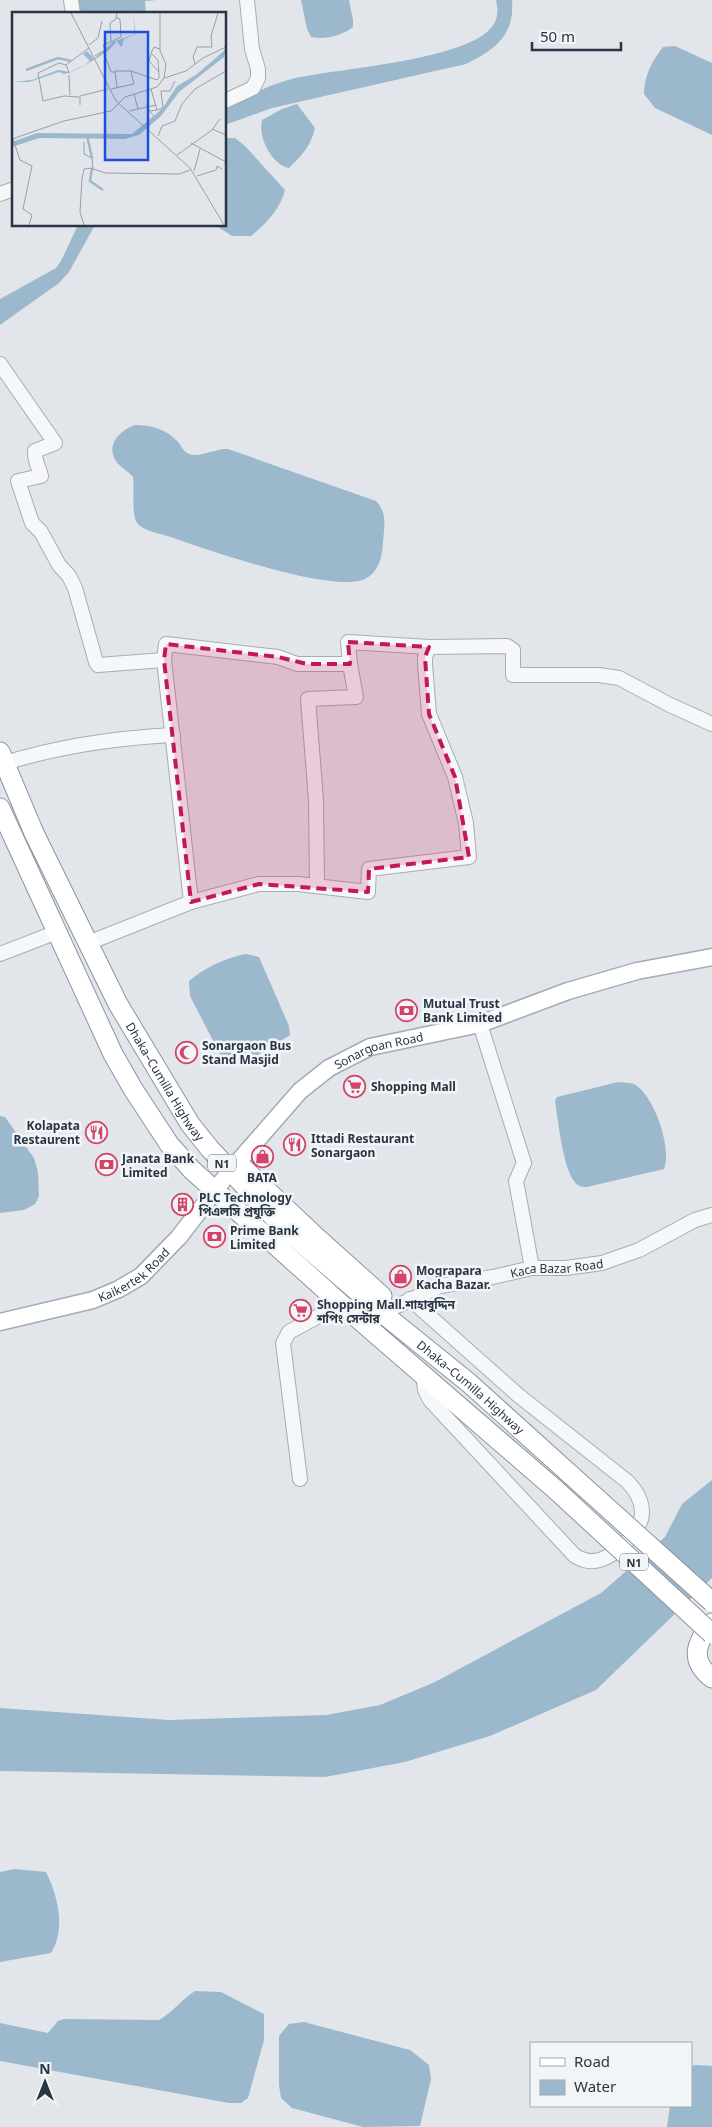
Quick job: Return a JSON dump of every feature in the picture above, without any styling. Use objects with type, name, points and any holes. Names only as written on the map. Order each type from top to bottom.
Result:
[{"type":"highway","name":"Dhaka–Cumilla Highway","points":[[3,758],[34,833],[118,1004],[190,1124],[234,1166],[282,1226],[497,1408],[712,1602]]},
{"type":"highway","points":[[15,786],[41,820],[130,1005],[158,1054],[202,1124],[234,1166],[314,1235],[402,1303],[497,1408]]},
{"type":"highway","name":"Dhaka–Cumilla Highway","points":[[0,808],[113,1054],[132,1089],[169,1144],[214,1191],[556,1490],[712,1634]]},
{"type":"highway","points":[[712,1623],[700,1642],[698,1661],[701,1669],[712,1678]]},
{"type":"main road","name":"Sonargoan Road","points":[[234,1166],[300,1091],[328,1068],[370,1046],[480,1024],[568,991],[636,971],[712,957]]},
{"type":"main road","name":"Kaikertek Road","points":[[0,1322],[93,1300],[120,1289],[141,1276],[178,1237],[234,1166]]},
{"type":"street","points":[[226,101],[253,88],[258,78],[258,69],[252,49],[246,0]]},
{"type":"street","points":[[0,194],[12,190]]},
{"type":"street","points":[[0,364],[55,442],[35,451],[34,459],[41,476],[18,481],[32,523],[41,532],[59,565],[69,576],[75,588],[96,662],[98,665],[164,660]]},
{"type":"street","points":[[317,886],[316,800],[308,699],[356,697],[348,642],[429,647],[507,646],[513,650],[513,675],[599,675],[619,678],[670,705],[712,724]]},
{"type":"street","points":[[191,902],[164,660],[166,644],[278,657],[297,664],[350,664]]},
{"type":"street","points":[[98,938],[191,902],[259,884],[298,884],[368,892],[369,869],[469,857],[466,823],[455,777],[429,714],[425,656],[429,647]]},
{"type":"street","points":[[3,758],[130,737],[172,735]]},
{"type":"street","points":[[0,954],[57,932]]},
{"type":"street","points":[[480,1024],[524,1163],[516,1181],[532,1268]]},
{"type":"street","name":"Kaca Bazar Road","points":[[402,1303],[440,1286],[532,1268],[566,1268],[602,1263],[639,1250],[695,1220],[712,1215]]},
{"type":"street","points":[[402,1303],[628,1482],[639,1497],[642,1512],[632,1536],[612,1553],[600,1560],[587,1561],[575,1556],[430,1400],[425,1390],[423,1374]]},
{"type":"street","points":[[300,1479],[283,1343],[289,1332],[341,1304]]},
{"type":"highlighted area","points":[[348,642],[429,647],[425,657],[429,714],[455,777],[469,857],[369,869],[368,892],[259,884],[191,902],[164,660],[166,644],[278,657],[307,664],[350,664]]},
{"type":"water","points":[[77,0],[157,0],[145,1],[146,12],[78,12]]},
{"type":"water","points":[[301,0],[349,0],[353,27],[344,33],[333,36],[311,37],[307,29]]},
{"type":"water","points":[[496,0],[512,0],[510,23],[506,32],[494,47],[466,64],[272,108],[226,125],[226,107],[288,80],[400,62],[460,46],[482,35],[495,22]]},
{"type":"water","points":[[675,46],[712,63],[712,135],[655,108],[644,94],[647,75],[655,58],[663,47]]},
{"type":"water","points":[[297,104],[315,128],[305,150],[289,168],[271,156],[264,142],[261,127],[262,120],[282,109]]},
{"type":"water","points":[[226,138],[235,138],[245,146],[285,190],[272,216],[262,227],[251,236],[232,236],[217,226],[226,226]]},
{"type":"water","points":[[78,226],[94,226],[69,272],[59,283],[0,325],[0,299],[56,268]]},
{"type":"water","points":[[135,425],[153,427],[164,431],[189,454],[198,455],[228,449],[376,501],[384,516],[382,554],[378,565],[372,574],[362,580],[346,582],[323,580],[268,568],[142,527],[136,521],[135,516],[133,477],[116,461],[112,449],[116,438],[125,430]]},
{"type":"water","points":[[246,954],[259,957],[289,1026],[290,1035],[242,1065],[231,1064],[223,1060],[190,996],[189,981],[216,964]]},
{"type":"water","points":[[618,1082],[631,1083],[644,1092],[656,1112],[666,1149],[664,1169],[587,1187],[579,1186],[570,1174],[567,1165],[561,1143],[555,1101],[557,1097]]},
{"type":"water","points":[[0,1116],[5,1117],[34,1158],[38,1172],[39,1196],[35,1204],[24,1210],[0,1213]]},
{"type":"water","points":[[712,1480],[712,1578],[596,1690],[490,1736],[405,1762],[325,1777],[0,1771],[0,1708],[169,1720],[326,1715],[380,1705],[435,1682],[601,1593],[665,1537],[682,1504]]},
{"type":"water","points":[[14,1869],[46,1872],[54,1891],[59,1912],[58,1934],[56,1944],[51,1953],[0,1962],[0,1872]]},
{"type":"water","points":[[195,1991],[221,1992],[264,2014],[264,2040],[248,2098],[241,2103],[229,2103],[0,2061],[0,2023],[48,2033],[58,2021],[64,2019],[159,2020]]},
{"type":"water","points":[[304,2022],[410,2050],[429,2065],[431,2079],[420,2126],[363,2127],[292,2108],[281,2098],[279,2085],[279,2036],[289,2024]]},
{"type":"water","points":[[692,2066],[712,2066],[712,2127],[667,2127],[670,2107],[692,2107]]},
{"type":"place","name":"Mutual Trust Bank Limited","points":[[407,1010]]},
{"type":"place","name":"Sonargaon Bus Stand Masjid","points":[[186,1052]]},
{"type":"place","name":"Shopping Mall","points":[[355,1086]]},
{"type":"place","name":"Kolapata Restaurent","points":[[96,1132]]},
{"type":"place","name":"Ittadi Restaurant Sonargaon","points":[[295,1145]]},
{"type":"place","name":"BATA","points":[[262,1156]]},
{"type":"place","name":"Janata Bank Limited","points":[[106,1165]]},
{"type":"place","name":"PLC Technology পিএলসি প্রযুক্তি","points":[[183,1204]]},
{"type":"place","name":"Prime Bank Limited","points":[[214,1237]]},
{"type":"place","name":"Mograpara Kacha Bazar.","points":[[400,1277]]},
{"type":"place","name":"Shopping Mall.শাহাবুদ্দিন শপিং সেন্টার","points":[[301,1311]]}]
